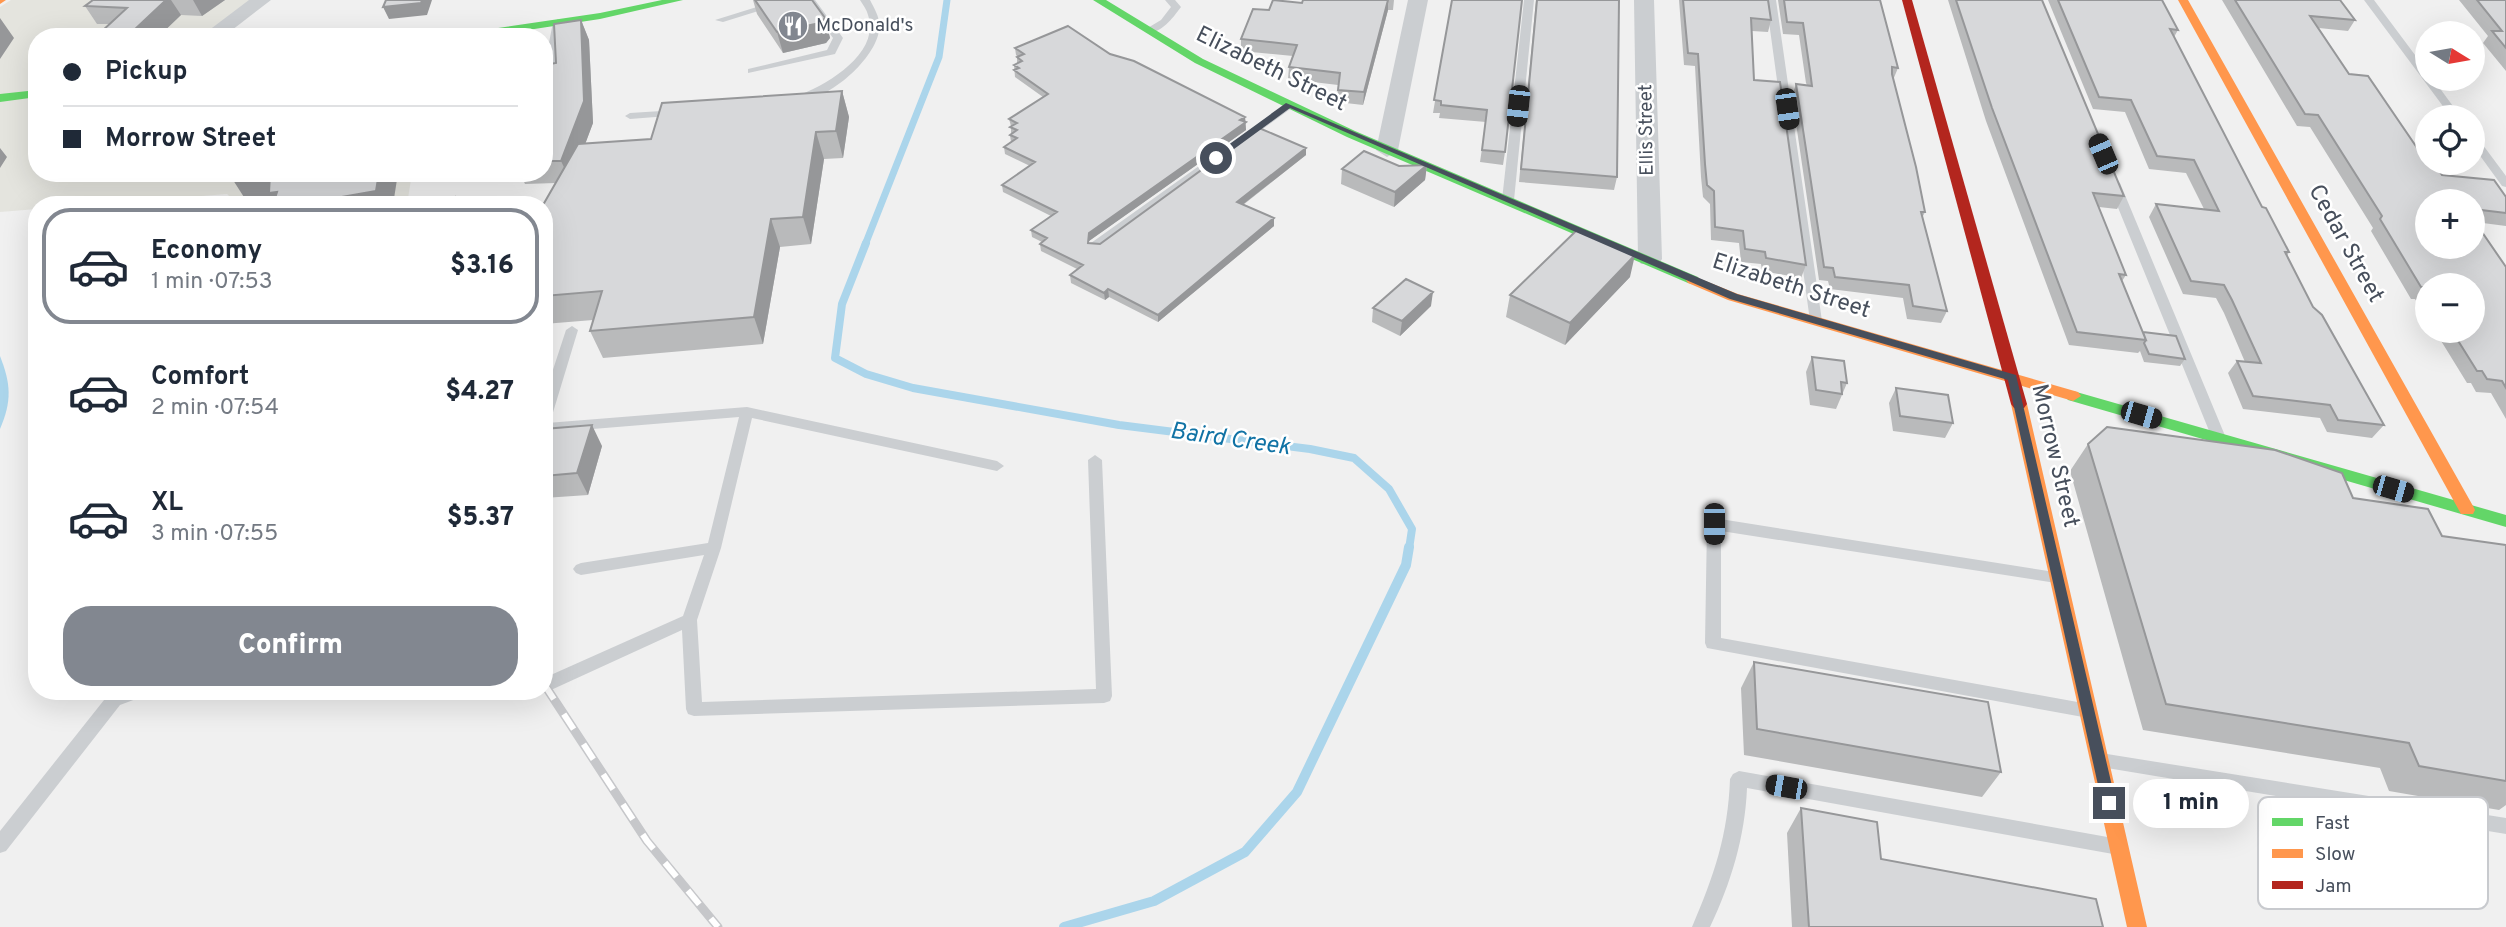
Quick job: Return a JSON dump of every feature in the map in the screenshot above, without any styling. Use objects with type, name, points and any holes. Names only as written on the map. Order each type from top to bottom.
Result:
[{"type":"street","points":[[222,28],[261,0]]},
{"type":"street","points":[[518,28],[678,0]]},
{"type":"street","name":"Elizabeth Street","points":[[1098,0],[1199,61],[1289,105],[1387,150],[1650,259],[1734,297],[2506,521]]},
{"type":"street","points":[[1387,150],[1418,0]]},
{"type":"street","name":"Ellis Street","points":[[1644,0],[1650,259]]},
{"type":"street","name":"Morrow Street","points":[[1907,0],[2012,378],[2137,927]]},
{"type":"street","name":"Cedar Street","points":[[2183,0],[2467,510]]},
{"type":"street","points":[[0,98],[28,94]]},
{"type":"lane","points":[[720,20],[789,0]]},
{"type":"lane","points":[[752,71],[831,52],[837,46],[838,38],[810,0]]},
{"type":"lane","points":[[784,103],[815,94],[863,59],[873,39],[873,9],[865,0]]},
{"type":"lane","points":[[1149,31],[1164,22],[1176,7],[1170,0]]},
{"type":"lane","points":[[1508,200],[1529,0]]},
{"type":"lane","points":[[1771,0],[1816,321]]},
{"type":"lane","points":[[2369,0],[2415,61]]},
{"type":"lane","points":[[553,48],[558,22]]},
{"type":"lane","points":[[1095,246],[1289,105]]},
{"type":"lane","points":[[630,116],[695,111]]},
{"type":"lane","points":[[2485,155],[2506,184]]},
{"type":"lane","points":[[2108,167],[2219,438]]},
{"type":"lane","points":[[553,390],[572,330]]},
{"type":"lane","points":[[553,427],[747,412],[997,466]]},
{"type":"lane","points":[[747,412],[714,548],[689,620],[694,709],[1104,695],[1095,460]]},
{"type":"lane","points":[[2058,578],[1714,524],[1713,643],[2088,710]]},
{"type":"lane","points":[[581,569],[714,548]]},
{"type":"lane","points":[[553,681],[689,620]]},
{"type":"lane","points":[[0,845],[112,700]]},
{"type":"lane","points":[[2099,759],[2330,797]]},
{"type":"lane","points":[[1701,927],[1722,884],[1738,816],[1739,779],[2119,847]]},
{"type":"lane","points":[[2488,823],[2506,826]]},
{"type":"shaded area","points":[[11,0],[261,0],[222,28],[28,28],[28,182],[411,182],[408,196],[28,196],[28,210],[0,212],[0,7]]},
{"type":"water","points":[[0,356],[9,392],[7,410],[0,429]]},
{"type":"building","points":[[93,0],[166,0],[136,28],[105,28],[127,8],[85,6]]},
{"type":"building","points":[[386,0],[422,0],[421,3],[383,7]]},
{"type":"building","points":[[755,0],[812,0],[825,18],[820,23],[777,32]]},
{"type":"building","points":[[1273,0],[1302,3],[1303,0],[1388,0],[1364,92],[1338,90],[1340,73],[1289,67],[1297,45],[1241,39],[1253,9],[1269,10]]},
{"type":"building","points":[[1452,0],[1522,0],[1505,152],[1482,150],[1487,110],[1441,105],[1441,101],[1434,100]]},
{"type":"building","points":[[1537,0],[1619,0],[1617,177],[1521,169]]},
{"type":"building","points":[[1683,0],[1768,0],[1771,20],[1751,18],[1754,80],[1780,82],[1806,265],[1766,258],[1765,252],[1745,249],[1743,231],[1715,227],[1714,191],[1707,185],[1698,54],[1688,53]]},
{"type":"building","points":[[1784,0],[1880,0],[1898,68],[1892,67],[1892,74],[1916,167],[1925,212],[1921,212],[1947,311],[1913,306],[1909,285],[1835,277],[1833,268],[1824,267],[1796,84],[1812,86],[1803,23],[1787,22]]},
{"type":"building","points":[[1956,0],[2042,0],[2124,196],[2093,193],[2126,275],[2119,274],[2146,340],[2077,332],[1992,108]]},
{"type":"building","points":[[2058,0],[2162,0],[2178,30],[2170,29],[2262,207],[2266,208],[2289,252],[2285,252],[2313,307],[2322,315],[2384,425],[2338,420],[2330,405],[2253,396],[2237,361],[2261,363],[2232,300],[2224,285],[2191,281],[2156,204],[2219,211],[2194,160],[2157,156],[2131,100],[2099,97]]},
{"type":"building","points":[[2235,0],[2340,0],[2355,20],[2310,16],[2349,74],[2368,76],[2415,145],[2415,175],[2494,180],[2506,197],[2506,213],[2485,210],[2485,189],[2415,189],[2415,259],[2485,259],[2485,236],[2506,267],[2506,388],[2502,381],[2487,379],[2482,371],[2477,371],[2460,343],[2485,343],[2485,273],[2415,273],[2415,277],[2380,219],[2382,216],[2318,115],[2305,114]]},
{"type":"building","points":[[2477,0],[2506,0],[2506,48],[2492,31],[2502,31]]},
{"type":"building","points":[[581,20],[584,101],[561,161],[553,161],[553,64],[556,63],[554,24]]},
{"type":"building","points":[[1068,26],[1110,54],[1134,61],[1245,117],[1240,120],[1246,122],[1089,233],[1088,243],[1100,244],[1259,128],[1306,148],[1237,202],[1274,218],[1158,315],[1108,289],[1104,293],[1070,275],[1083,265],[1040,244],[1047,238],[1031,230],[1057,212],[1002,185],[1035,162],[1004,147],[1017,138],[1010,135],[1017,130],[1010,127],[1017,123],[1009,119],[1048,94],[1014,70],[1019,68],[1014,65],[1022,61],[1017,57],[1024,54],[1015,48]]},
{"type":"building","points":[[842,91],[836,131],[816,132],[803,217],[771,219],[754,317],[590,331],[602,291],[553,295],[553,196],[548,196],[578,144],[651,139],[662,103]]},
{"type":"building","points":[[1364,151],[1399,166],[1427,165],[1395,192],[1342,169]]},
{"type":"building","points":[[270,182],[378,182],[376,191],[347,196],[276,196],[277,192],[269,193]]},
{"type":"building","points":[[1577,230],[1635,255],[1570,323],[1510,295]]},
{"type":"building","points":[[1406,279],[1433,292],[1402,321],[1373,308]]},
{"type":"building","points":[[2143,332],[2176,336],[2185,359],[2149,354]]},
{"type":"building","points":[[1812,357],[1844,361],[1847,383],[1841,382],[1842,394],[1816,390]]},
{"type":"building","points":[[1896,388],[1948,395],[1953,423],[1900,416]]},
{"type":"building","points":[[592,425],[577,473],[553,475],[553,428]]},
{"type":"building","points":[[2107,427],[2275,450],[2342,473],[2353,498],[2428,509],[2442,536],[2506,545],[2506,781],[2419,766],[2409,743],[2166,704],[2088,444]]},
{"type":"building","points":[[1754,662],[1988,702],[2001,772],[1757,729]]},
{"type":"building","points":[[1801,808],[1877,822],[1881,859],[2096,899],[2103,927],[1809,927]]},
{"type":"waterway","name":"Baird Creek","points":[[865,245],[939,57],[947,0]]},
{"type":"waterway","name":"Baird Creek","points":[[866,243],[842,304],[835,358],[866,374],[913,388],[1119,425],[1310,449],[1354,458],[1389,489],[1412,529],[1409,549]]},
{"type":"waterway","name":"Baird Creek","points":[[1064,927],[1154,901],[1245,852],[1297,792],[1406,565],[1409,547]]},
{"type":"railway","points":[[553,698],[647,841],[718,927]]},
{"type":"traffic: fast","points":[[519,28],[600,16],[678,0]]},
{"type":"traffic: fast","points":[[1098,0],[1199,61],[1351,134],[1693,280]]},
{"type":"traffic: fast","points":[[0,98],[28,94]]},
{"type":"traffic: fast","points":[[2073,396],[2506,521]]},
{"type":"traffic: slow","points":[[2183,0],[2467,510]]},
{"type":"traffic: slow","points":[[1693,280],[1733,297],[2073,396]]},
{"type":"traffic: slow","points":[[2019,404],[2137,927]]},
{"type":"traffic: jam","points":[[1907,0],[2019,404]]},
{"type":"place","name":"McDonald's","points":[[793,26]]},
{"type":"route","points":[[1216,158],[1289,105],[1387,150],[1650,259],[1734,297],[2012,378],[2109,803]]}]
